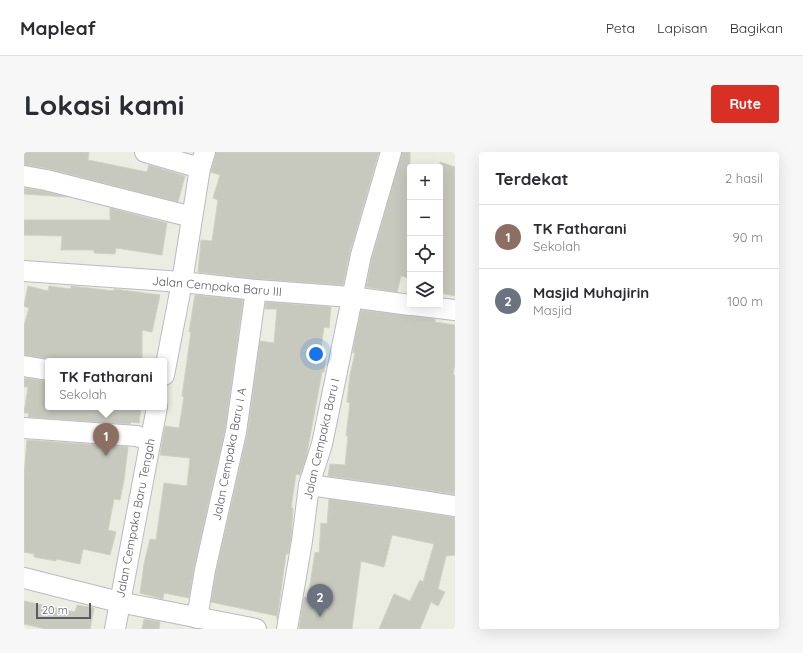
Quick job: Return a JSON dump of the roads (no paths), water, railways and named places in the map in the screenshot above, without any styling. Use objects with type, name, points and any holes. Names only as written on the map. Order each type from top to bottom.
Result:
[{"type":"street","points":[[146,152],[202,160],[182,282],[167,359]]},
{"type":"street","name":"Jalan Cempaka Baru I","points":[[287,629],[302,541],[309,485],[322,444],[351,297],[361,255],[391,152]]},
{"type":"street","points":[[24,176],[46,180],[192,217]]},
{"type":"street","name":"Jalan Cempaka Baru III","points":[[24,270],[351,297],[407,305]]},
{"type":"street","name":"Jalan Cempaka Baru I A","points":[[197,618],[205,570],[236,432],[256,290]]},
{"type":"street","points":[[438,308],[455,310]]},
{"type":"street","points":[[24,366],[45,370]]},
{"type":"street","name":"Jalan Cempaka Baru Tengah","points":[[115,629],[156,410]]},
{"type":"street","points":[[24,428],[137,436],[150,441]]},
{"type":"street","points":[[309,485],[455,506]]},
{"type":"street","points":[[24,578],[119,602],[256,629]]},
{"type":"place","name":"TK Fatharani","points":[[106,456]]},
{"type":"place","name":"Masjid Muhajirin","points":[[320,617]]}]
